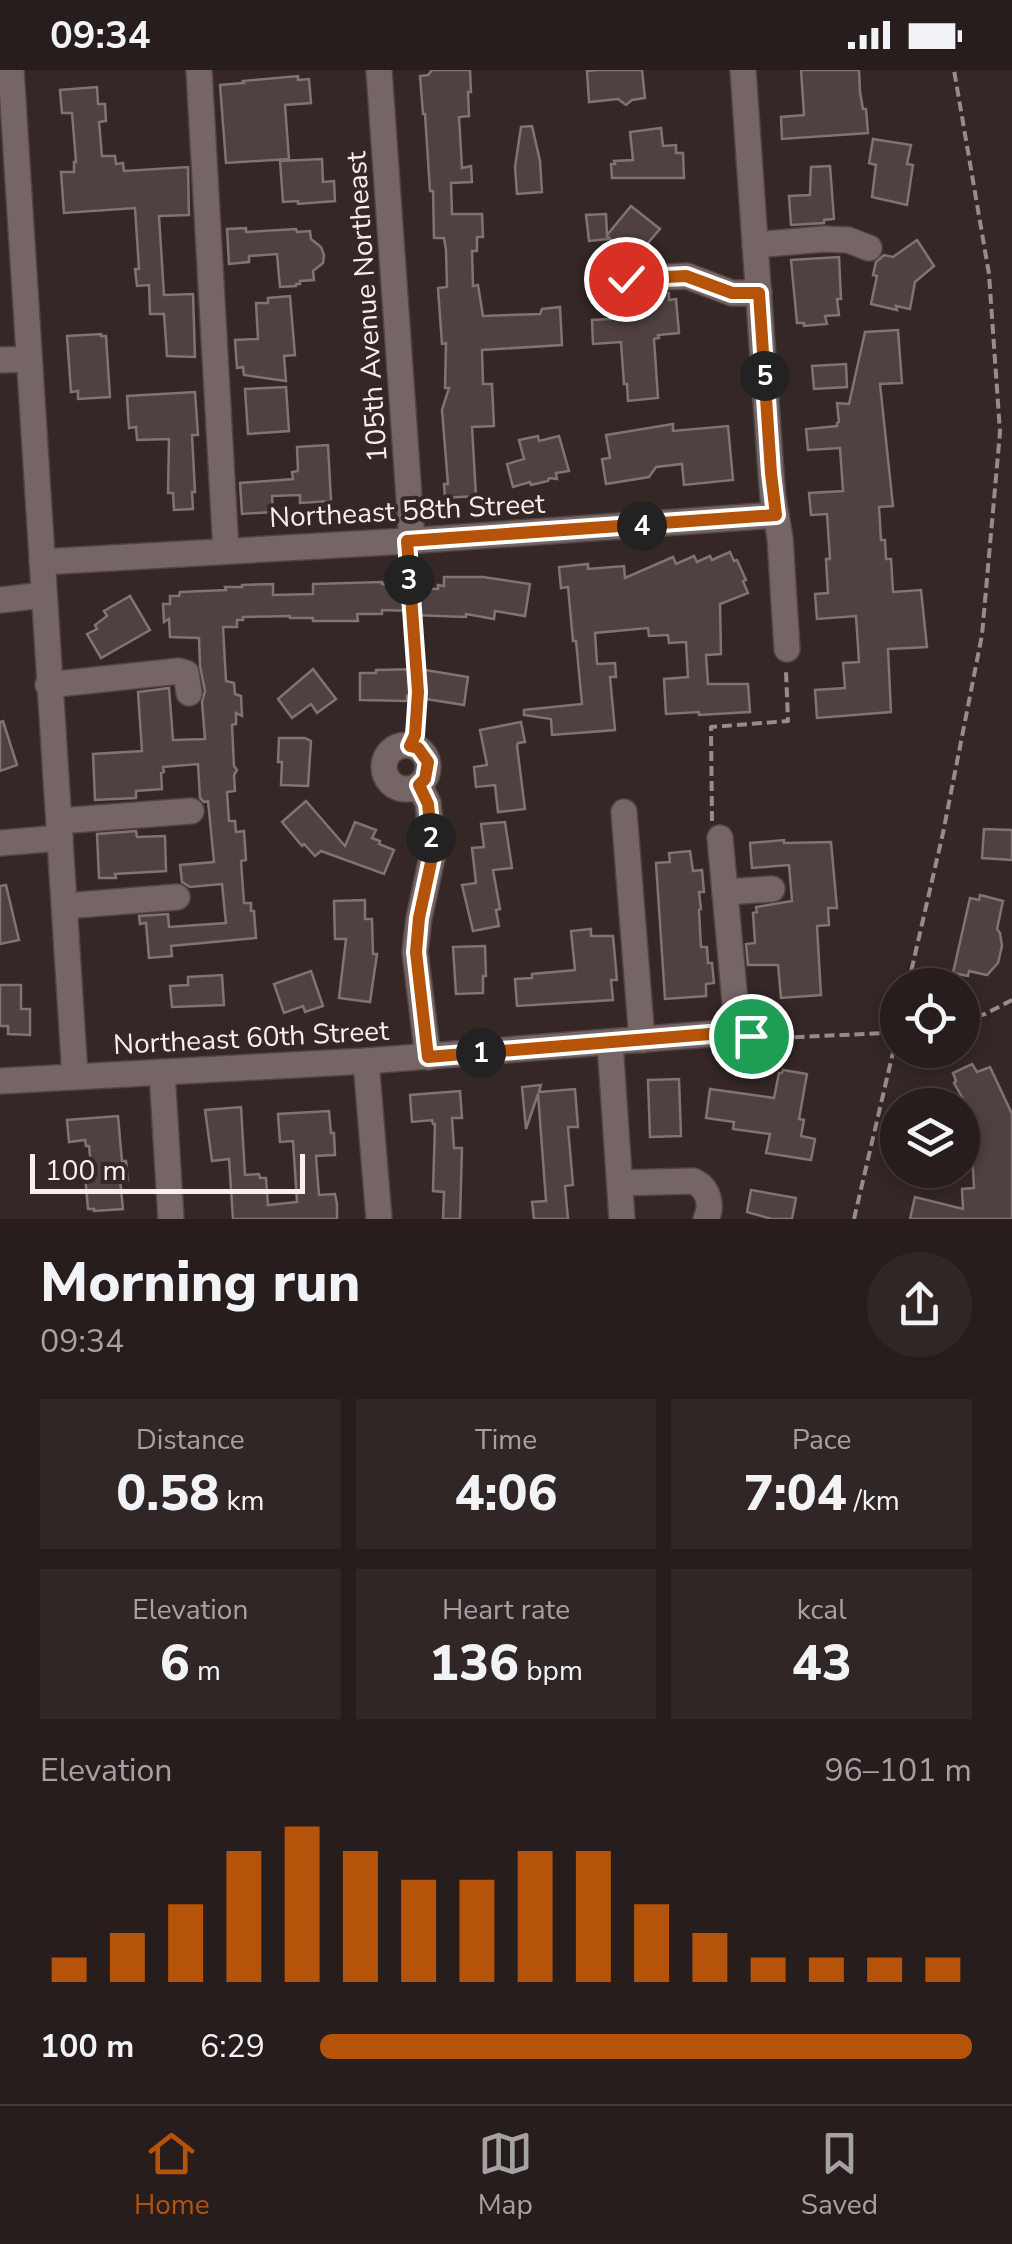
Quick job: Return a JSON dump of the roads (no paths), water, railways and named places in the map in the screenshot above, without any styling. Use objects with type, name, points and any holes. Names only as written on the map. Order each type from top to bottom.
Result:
[{"type":"street","points":[[11,70],[75,1076]]},
{"type":"street","points":[[200,70],[226,551]]},
{"type":"street","name":"105th Avenue Northeast","points":[[379,70],[410,541]]},
{"type":"street","points":[[743,70],[787,658]]},
{"type":"street","points":[[756,245],[824,239],[848,240],[869,248]]},
{"type":"street","points":[[626,279],[686,276],[732,293],[759,293]]},
{"type":"street","points":[[0,360],[28,359]]},
{"type":"street","name":"Northeast 58th Street","points":[[42,562],[776,515]]},
{"type":"street","points":[[0,600],[44,595]]},
{"type":"street","points":[[48,684],[179,671],[186,674],[189,693]]},
{"type":"street","points":[[418,748],[428,762],[425,779],[419,785],[395,786],[385,772],[393,749],[418,748]]},
{"type":"street","points":[[419,785],[428,804],[433,853],[416,952],[428,1057]]},
{"type":"street","points":[[0,844],[60,829],[191,812]]},
{"type":"street","points":[[624,812],[642,1040]]},
{"type":"street","points":[[717,834],[725,892],[772,890]]},
{"type":"street","name":"Northeast 60th Street","points":[[0,1081],[428,1057],[722,1033],[733,1028],[736,1013],[725,892]]},
{"type":"street","points":[[64,906],[177,897]]},
{"type":"street","points":[[610,1043],[622,1219]]},
{"type":"street","points":[[366,1061],[378,1219]]},
{"type":"street","points":[[162,1072],[171,1219]]},
{"type":"street","points":[[620,1182],[700,1184],[709,1204],[706,1219]]}]
